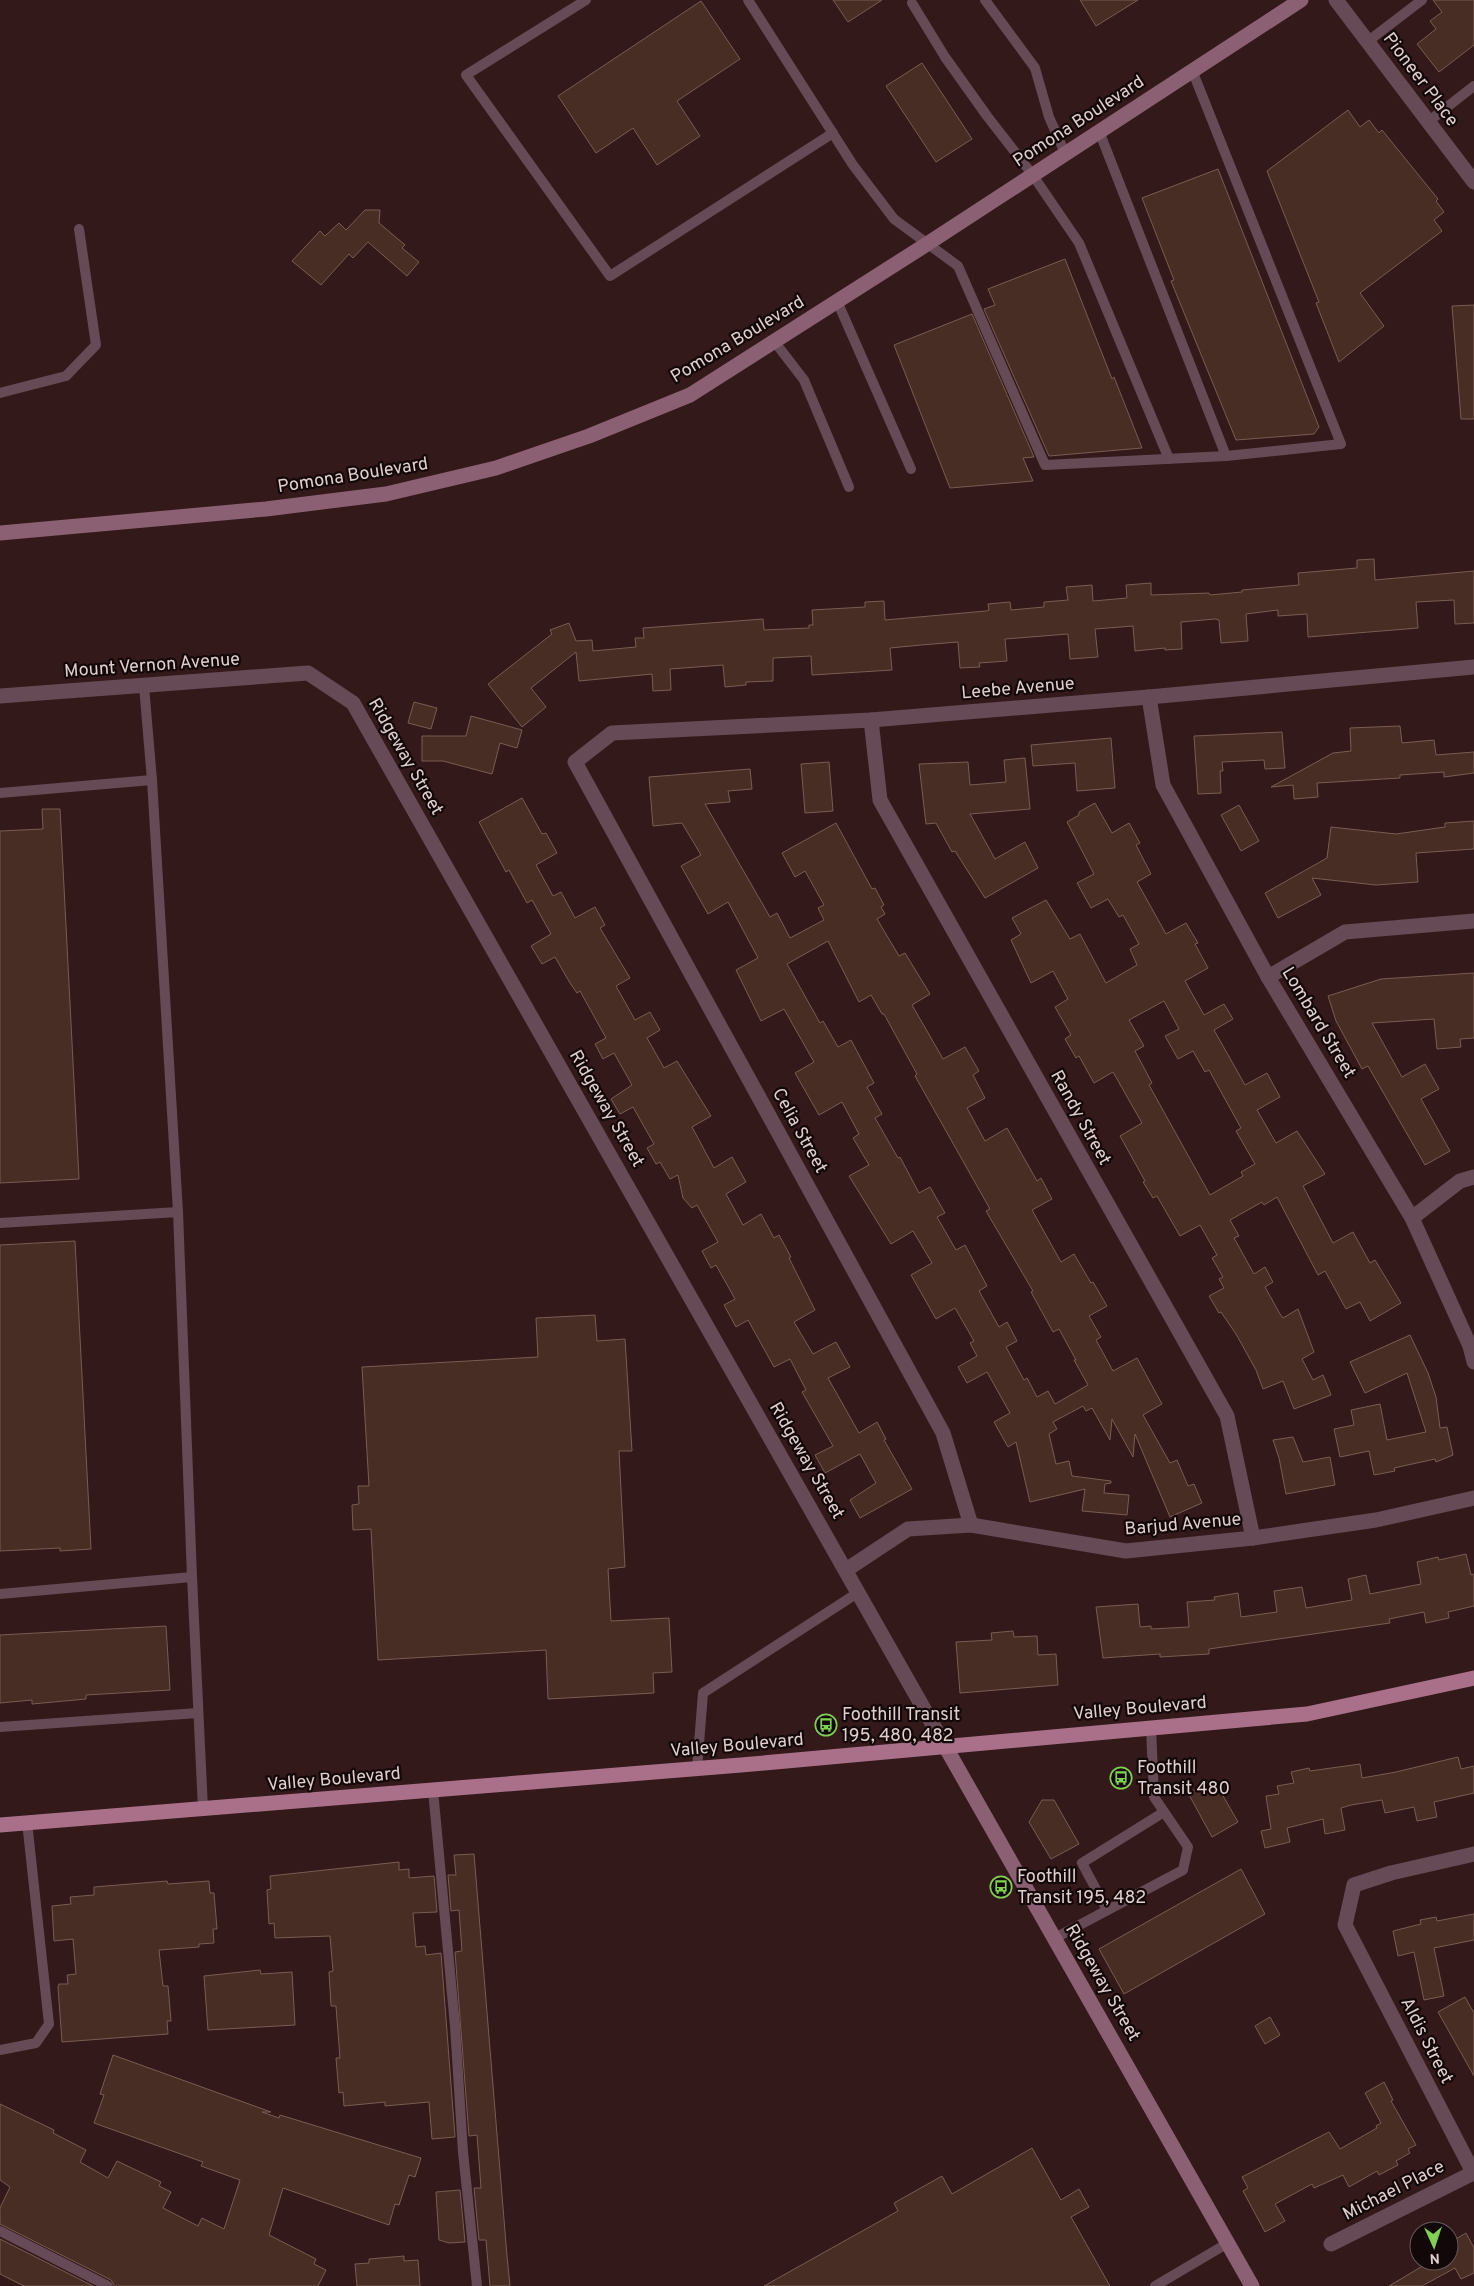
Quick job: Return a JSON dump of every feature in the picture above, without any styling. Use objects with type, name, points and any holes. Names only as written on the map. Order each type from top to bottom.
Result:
[{"type":"main road","name":"Valley Boulevard","points":[[0,1825],[697,1769],[1307,1714],[1474,1678]]},
{"type":"street","name":"Pomona Boulevard","points":[[0,533],[266,509],[386,494],[496,468],[589,436],[690,395],[927,244],[1301,0]]},
{"type":"street","name":"Pioneer Place","points":[[1336,0],[1474,182]]},
{"type":"street","name":"Leebe Avenue","points":[[575,762],[612,733],[871,720],[1474,667]]},
{"type":"street","name":"Mount Vernon Avenue","points":[[0,696],[308,673]]},
{"type":"street","name":"Ridgeway Street","points":[[308,673],[353,703],[1252,2286]]},
{"type":"street","name":"Lombard Street","points":[[1149,697],[1164,785],[1268,977],[1412,1218],[1470,1346],[1474,1362]]},
{"type":"street","name":"Randy Street","points":[[871,720],[880,800],[1227,1416],[1253,1538]]},
{"type":"street","name":"Celia Street","points":[[575,762],[943,1433],[971,1525]]},
{"type":"street","points":[[1268,977],[1345,932],[1474,921]]},
{"type":"street","points":[[1412,1218],[1460,1181],[1474,1177]]},
{"type":"street","name":"Barjud Avenue","points":[[846,1570],[908,1529],[971,1525],[1126,1551],[1253,1538],[1376,1520],[1474,1498]]},
{"type":"street","name":"Aldis Street","points":[[1473,2173],[1345,1924],[1354,1885],[1391,1873],[1474,1854]]},
{"type":"street","name":"Michael Place","points":[[1331,2244],[1473,2173]]},
{"type":"lane","points":[[586,0],[466,75],[610,276],[833,133]]},
{"type":"lane","points":[[748,0],[853,165],[894,219],[958,266],[1045,465],[1226,456],[1342,444],[1192,70]]},
{"type":"lane","points":[[985,0],[1034,68],[1049,117],[1065,153]]},
{"type":"lane","points":[[1367,42],[1422,0]]},
{"type":"lane","points":[[912,3],[945,58],[1032,174],[1079,243],[1169,459]]},
{"type":"lane","points":[[1428,122],[1474,86]]},
{"type":"lane","points":[[1099,131],[1226,456]]},
{"type":"lane","points":[[0,393],[66,376],[96,345],[79,229]]},
{"type":"lane","points":[[837,301],[912,469]]},
{"type":"lane","points":[[774,341],[804,380],[848,486]]},
{"type":"lane","points":[[144,686],[152,780],[178,1212],[203,1809]]},
{"type":"lane","points":[[0,792],[152,780]]},
{"type":"lane","points":[[0,1223],[178,1212]]},
{"type":"lane","points":[[0,1594],[192,1577]]},
{"type":"lane","points":[[697,1769],[703,1693],[858,1592]]},
{"type":"lane","points":[[0,1727],[198,1713]]},
{"type":"lane","points":[[1055,1938],[1182,1870],[1188,1847],[1154,1797],[1151,1727]]},
{"type":"lane","points":[[433,1790],[441,1855],[463,2152],[477,2286]]},
{"type":"lane","points":[[1107,1910],[1082,1863],[1164,1812]]},
{"type":"lane","points":[[1,2052],[36,2042],[49,2024],[27,1822]]},
{"type":"lane","points":[[0,2231],[108,2286]]},
{"type":"lane","points":[[1155,2286],[1228,2243]]},
{"type":"building","points":[[833,0],[882,0],[848,22]]},
{"type":"building","points":[[1080,0],[1138,0],[1096,26]]},
{"type":"building","points":[[1433,0],[1474,0],[1474,45],[1439,72],[1417,44],[1436,29],[1430,21],[1442,12]]},
{"type":"building","points":[[701,1],[740,59],[677,101],[700,136],[657,165],[633,128],[596,153],[558,96]]},
{"type":"building","points":[[922,63],[972,139],[936,162],[886,86]]},
{"type":"building","points":[[1348,110],[1360,127],[1369,120],[1379,133],[1382,130],[1438,199],[1436,201],[1444,212],[1434,220],[1442,231],[1360,293],[1384,326],[1339,362],[1316,303],[1319,302],[1267,171]]},
{"type":"building","points":[[1218,169],[1319,427],[1314,434],[1236,440],[1171,281],[1174,280],[1142,198]]},
{"type":"building","points":[[365,210],[380,210],[379,223],[405,245],[402,248],[419,262],[407,276],[368,242],[353,258],[349,254],[321,285],[292,261],[320,231],[325,236],[339,223],[346,230]]},
{"type":"building","points":[[1065,259],[1112,379],[1114,377],[1142,448],[1049,456],[984,309],[995,305],[988,289]]},
{"type":"building","points":[[1474,305],[1474,419],[1461,419],[1452,306]]},
{"type":"building","points":[[972,314],[1034,457],[1023,458],[1033,481],[950,488],[894,345]]},
{"type":"building","points":[[1374,559],[1375,580],[1474,571],[1474,623],[1455,624],[1454,600],[1416,602],[1418,628],[1308,637],[1307,614],[1278,616],[1278,610],[1246,614],[1248,641],[1221,643],[1219,620],[1215,619],[1181,622],[1182,649],[1165,650],[1165,648],[1135,651],[1133,626],[1095,629],[1098,657],[1070,659],[1068,634],[1005,639],[1007,661],[979,663],[980,667],[960,668],[958,642],[890,648],[892,670],[812,675],[811,656],[773,658],[773,681],[746,682],[746,685],[725,687],[723,665],[670,669],[671,690],[653,691],[652,674],[579,681],[576,652],[531,688],[546,707],[522,727],[488,684],[552,634],[550,630],[569,623],[576,641],[592,640],[593,651],[636,647],[635,638],[644,638],[643,628],[763,619],[764,630],[809,628],[809,625],[813,625],[812,610],[865,607],[865,602],[884,601],[885,620],[986,611],[989,610],[988,604],[1010,602],[1011,610],[1044,607],[1044,602],[1068,600],[1066,587],[1092,585],[1093,601],[1127,598],[1126,585],[1151,583],[1151,595],[1209,593],[1210,595],[1242,592],[1242,590],[1299,585],[1298,573],[1357,568],[1357,560]]},
{"type":"building","points":[[414,702],[437,708],[431,729],[408,723]]},
{"type":"building","points":[[471,716],[522,730],[517,748],[500,743],[492,774],[443,761],[422,761],[422,736],[466,736]]},
{"type":"building","points":[[1400,726],[1402,743],[1434,740],[1436,755],[1474,752],[1474,773],[1444,777],[1444,772],[1400,775],[1400,778],[1317,783],[1318,797],[1294,799],[1293,785],[1271,787],[1333,753],[1351,751],[1350,728]]},
{"type":"building","points":[[1282,732],[1285,768],[1265,769],[1264,760],[1222,762],[1223,771],[1220,771],[1221,793],[1198,794],[1194,736]]},
{"type":"building","points":[[1111,738],[1115,788],[1077,791],[1075,763],[1033,766],[1031,745]]},
{"type":"building","points":[[1025,758],[1030,809],[970,814],[995,859],[1025,842],[1038,868],[985,898],[955,851],[952,852],[936,823],[926,824],[919,764],[968,762],[970,785],[1006,782],[1004,760]]},
{"type":"building","points":[[829,762],[833,811],[805,813],[801,764]]},
{"type":"building","points":[[750,769],[752,789],[728,791],[730,802],[705,804],[770,917],[777,913],[790,938],[824,920],[818,908],[824,905],[805,871],[795,877],[782,853],[836,823],[872,889],[875,888],[884,905],[881,907],[885,914],[877,919],[899,956],[905,953],[930,994],[912,1005],[943,1059],[965,1047],[979,1071],[973,1075],[985,1098],[967,1108],[985,1141],[1007,1128],[1037,1181],[1041,1178],[1052,1199],[1032,1210],[1061,1262],[1074,1254],[1107,1306],[1089,1316],[1101,1337],[1096,1340],[1113,1371],[1137,1358],[1162,1404],[1143,1415],[1170,1463],[1177,1460],[1188,1486],[1194,1484],[1202,1503],[1170,1517],[1135,1434],[1133,1457],[1112,1419],[1110,1440],[1092,1408],[1086,1411],[1083,1406],[1053,1422],[1057,1429],[1049,1434],[1056,1464],[1069,1461],[1072,1476],[1111,1481],[1111,1483],[1105,1484],[1104,1493],[1129,1495],[1127,1515],[1082,1511],[1085,1489],[1030,1502],[1016,1442],[1008,1447],[994,1422],[1010,1413],[987,1372],[967,1383],[958,1367],[977,1356],[970,1343],[974,1341],[955,1308],[936,1319],[911,1275],[932,1263],[913,1231],[891,1244],[849,1176],[869,1165],[853,1138],[859,1134],[842,1102],[819,1115],[795,1073],[814,1062],[784,1009],[761,1021],[736,970],[758,958],[728,902],[708,914],[681,866],[701,855],[682,823],[653,826],[649,777]],"holes":[[[828,941],[859,1002],[871,995],[882,1014],[884,1014],[917,1074],[915,1076],[990,1209],[986,1211],[1033,1291],[1031,1292],[1053,1332],[1059,1329],[1076,1360],[1074,1360],[1088,1385],[1055,1404],[1048,1391],[1037,1397],[1027,1378],[1024,1380],[1006,1347],[1017,1341],[1007,1322],[999,1327],[979,1291],[987,1286],[965,1245],[956,1250],[937,1217],[945,1213],[930,1187],[919,1193],[900,1157],[898,1158],[875,1118],[882,1114],[867,1087],[874,1083],[851,1040],[838,1047],[823,1021],[820,1023],[787,964]]]},
{"type":"building","points":[[522,798],[542,834],[546,833],[557,853],[536,865],[553,896],[561,892],[575,918],[595,907],[605,925],[600,928],[630,978],[616,986],[635,1020],[650,1012],[660,1030],[647,1038],[664,1068],[677,1061],[711,1116],[692,1127],[714,1168],[732,1157],[746,1182],[726,1194],[743,1225],[761,1214],[774,1238],[779,1235],[791,1257],[789,1258],[815,1310],[794,1322],[813,1354],[836,1342],[850,1367],[828,1378],[859,1433],[877,1422],[886,1439],[884,1440],[912,1489],[860,1518],[850,1500],[876,1483],[860,1454],[825,1473],[815,1455],[833,1446],[802,1392],[806,1390],[790,1359],[774,1367],[748,1320],[736,1327],[724,1305],[735,1299],[716,1265],[711,1268],[702,1251],[718,1242],[697,1205],[692,1208],[683,1198],[678,1175],[670,1179],[660,1162],[656,1164],[647,1148],[654,1144],[633,1107],[620,1114],[611,1099],[632,1085],[614,1053],[603,1059],[595,1044],[606,1038],[580,991],[577,993],[555,957],[542,964],[531,946],[551,934],[532,900],[527,903],[509,870],[506,872],[479,822]]},
{"type":"building","points":[[1095,803],[1112,833],[1129,823],[1140,843],[1136,845],[1151,874],[1137,882],[1166,934],[1186,923],[1198,943],[1195,944],[1208,968],[1185,981],[1204,1015],[1224,1004],[1233,1019],[1214,1030],[1245,1085],[1267,1073],[1280,1097],[1257,1110],[1276,1143],[1297,1131],[1325,1174],[1303,1186],[1333,1243],[1353,1232],[1370,1263],[1375,1260],[1401,1303],[1370,1321],[1360,1302],[1346,1309],[1325,1271],[1318,1275],[1277,1197],[1264,1205],[1262,1202],[1230,1220],[1239,1236],[1234,1238],[1254,1274],[1265,1267],[1273,1282],[1265,1287],[1283,1318],[1298,1309],[1314,1352],[1302,1359],[1313,1380],[1323,1375],[1331,1395],[1294,1409],[1283,1381],[1263,1389],[1256,1370],[1236,1334],[1221,1312],[1219,1313],[1209,1296],[1224,1288],[1219,1279],[1223,1277],[1212,1258],[1217,1255],[1200,1225],[1180,1236],[1157,1196],[1153,1198],[1120,1136],[1142,1123],[1113,1072],[1094,1083],[1079,1056],[1076,1058],[1065,1039],[1071,1035],[1055,1007],[1068,999],[1053,971],[1031,983],[1011,940],[1021,934],[1012,918],[1046,900],[1070,939],[1080,934],[1106,983],[1137,965],[1130,949],[1139,944],[1123,915],[1119,917],[1108,899],[1091,908],[1077,883],[1094,874],[1067,822],[1079,815],[1079,812]],"holes":[[[1164,1001],[1179,1029],[1165,1036],[1178,1059],[1193,1051],[1205,1072],[1209,1070],[1241,1128],[1236,1131],[1255,1164],[1241,1172],[1243,1176],[1210,1195],[1149,1085],[1152,1083],[1135,1051],[1144,1046],[1129,1020]]]},
{"type":"building","points":[[1239,805],[1259,841],[1241,851],[1221,815]]},
{"type":"building","points":[[42,809],[60,809],[79,1179],[0,1183],[0,831],[43,829]]},
{"type":"building","points":[[1474,821],[1474,849],[1416,853],[1418,882],[1376,885],[1312,878],[1321,895],[1278,918],[1265,893],[1327,858],[1331,827],[1396,834],[1445,827],[1445,823]]},
{"type":"building","points":[[1474,973],[1474,1038],[1460,1039],[1461,1047],[1437,1049],[1434,1019],[1372,1023],[1402,1077],[1425,1064],[1439,1089],[1421,1099],[1450,1151],[1425,1165],[1368,1066],[1362,1069],[1336,1021],[1328,996],[1381,979]]},
{"type":"building","points":[[75,1241],[91,1549],[60,1551],[60,1548],[0,1551],[0,1245]]},
{"type":"building","points":[[595,1315],[597,1341],[625,1339],[632,1451],[619,1451],[625,1567],[608,1569],[611,1621],[669,1618],[672,1672],[653,1673],[654,1693],[548,1699],[546,1650],[378,1660],[371,1529],[353,1530],[352,1505],[359,1504],[358,1486],[369,1486],[362,1367],[538,1357],[536,1318]]},
{"type":"building","points":[[1410,1335],[1428,1373],[1436,1397],[1440,1428],[1447,1427],[1453,1455],[1436,1462],[1435,1459],[1394,1468],[1395,1471],[1374,1475],[1369,1451],[1340,1457],[1334,1429],[1354,1425],[1351,1410],[1380,1404],[1387,1440],[1426,1432],[1407,1373],[1365,1393],[1350,1362]]},
{"type":"building","points":[[1293,1437],[1303,1462],[1330,1457],[1335,1485],[1286,1494],[1279,1458],[1273,1440]]},
{"type":"building","points":[[1466,1554],[1471,1575],[1474,1574],[1474,1606],[1448,1612],[1449,1618],[1426,1623],[1424,1612],[1389,1619],[1390,1623],[1209,1649],[1209,1654],[1160,1657],[1160,1654],[1103,1658],[1096,1607],[1138,1604],[1140,1627],[1151,1626],[1151,1629],[1189,1627],[1187,1602],[1215,1600],[1214,1597],[1238,1593],[1241,1617],[1277,1612],[1274,1591],[1302,1587],[1306,1608],[1352,1600],[1348,1579],[1366,1575],[1370,1594],[1421,1584],[1417,1562],[1438,1557],[1439,1560]]},
{"type":"building","points":[[166,1626],[170,1690],[86,1695],[86,1699],[32,1704],[32,1700],[0,1703],[0,1635]]},
{"type":"building","points":[[1013,1631],[1014,1637],[1037,1636],[1038,1655],[1056,1654],[1058,1685],[960,1693],[956,1642],[992,1640],[991,1633]]},
{"type":"building","points":[[1458,1757],[1461,1769],[1474,1766],[1474,1793],[1434,1802],[1437,1817],[1417,1821],[1414,1807],[1385,1813],[1382,1800],[1351,1805],[1341,1808],[1345,1830],[1325,1834],[1323,1819],[1287,1828],[1290,1842],[1265,1848],[1261,1831],[1271,1829],[1266,1796],[1279,1794],[1277,1786],[1294,1783],[1291,1772],[1309,1768],[1310,1771],[1360,1764],[1362,1778]]},
{"type":"building","points":[[1218,1787],[1238,1822],[1212,1837],[1187,1791]]},
{"type":"building","points":[[1042,1800],[1054,1800],[1079,1844],[1051,1859],[1029,1822]]},
{"type":"building","points":[[474,1854],[510,2286],[490,2286],[486,2240],[479,2240],[474,2188],[481,2188],[477,2135],[469,2136],[455,1952],[462,1951],[459,1910],[451,1911],[448,1875],[456,1875],[454,1855]]},
{"type":"building","points":[[399,1862],[399,1870],[409,1869],[409,1878],[434,1876],[437,1912],[413,1913],[416,1947],[425,1946],[426,1955],[441,1953],[455,2137],[432,2139],[429,2102],[385,2106],[385,2102],[344,2106],[343,2092],[339,2093],[336,2058],[340,2058],[336,2006],[331,2006],[329,1972],[333,1971],[330,1936],[275,1938],[274,1923],[269,1924],[267,1890],[271,1889],[270,1876]]},
{"type":"building","points":[[1241,1869],[1265,1914],[1124,1994],[1099,1949]]},
{"type":"building","points":[[167,1881],[168,1884],[209,1881],[210,1893],[214,1893],[217,1929],[213,1929],[214,1943],[199,1944],[199,1947],[159,1950],[163,1986],[168,1986],[171,2021],[167,2021],[168,2034],[62,2042],[58,1987],[59,1984],[68,1984],[67,1975],[76,1974],[73,1939],[54,1941],[52,1906],[71,1904],[70,1897],[94,1895],[94,1887]]},
{"type":"building","points":[[1474,1914],[1474,1940],[1434,1948],[1444,1996],[1424,2000],[1414,1952],[1398,1956],[1393,1931],[1421,1924],[1420,1920],[1436,1917],[1437,1921]]},
{"type":"building","points":[[260,1970],[261,1974],[292,1972],[295,2025],[208,2030],[204,1976]]},
{"type":"building","points":[[1465,1997],[1474,2013],[1474,2076],[1438,2012]]},
{"type":"building","points":[[1270,2017],[1280,2035],[1265,2044],[1255,2026]]},
{"type":"building","points":[[113,2055],[271,2112],[262,2112],[279,2118],[280,2115],[421,2158],[415,2177],[409,2175],[399,2205],[395,2204],[389,2225],[283,2188],[269,2235],[316,2259],[314,2264],[326,2270],[318,2286],[115,2286],[111,2280],[0,2224],[0,2208],[10,2187],[0,2180],[0,2104],[54,2130],[53,2133],[86,2150],[80,2162],[108,2178],[117,2161],[161,2182],[159,2186],[171,2192],[163,2208],[198,2226],[202,2218],[224,2229],[240,2180],[201,2166],[203,2162],[94,2123],[104,2095],[100,2094]]},
{"type":"building","points":[[1384,2082],[1393,2100],[1391,2101],[1416,2145],[1408,2149],[1410,2153],[1396,2161],[1398,2165],[1379,2175],[1377,2171],[1349,2187],[1343,2175],[1314,2188],[1312,2184],[1275,2204],[1285,2221],[1265,2232],[1243,2191],[1248,2188],[1242,2177],[1329,2132],[1340,2149],[1377,2128],[1376,2126],[1381,2123],[1365,2093]]},
{"type":"building","points":[[1032,2148],[1061,2200],[1079,2189],[1089,2207],[1071,2217],[1110,2286],[764,2286],[898,2211],[894,2203],[942,2176],[952,2194]]},
{"type":"building","points":[[460,2190],[465,2242],[449,2243],[439,2240],[436,2192]]},
{"type":"building","points":[[1466,2233],[1474,2248],[1474,2273],[1461,2279],[1457,2271],[1459,2271],[1459,2237]]},
{"type":"building","points":[[0,2239],[93,2286],[24,2286],[0,2274]]},
{"type":"building","points":[[404,2256],[404,2261],[418,2260],[420,2286],[357,2286],[355,2264],[369,2263],[369,2259]]},
{"type":"building","points":[[1414,2271],[1450,2271],[1422,2286],[1389,2286]]},
{"type":"place","name":"Foothill Transit 195, 480, 482","points":[[826,1725]]},
{"type":"place","name":"Foothill Transit 480","points":[[1121,1778]]},
{"type":"place","name":"Foothill Transit 195, 482","points":[[1001,1887]]}]
